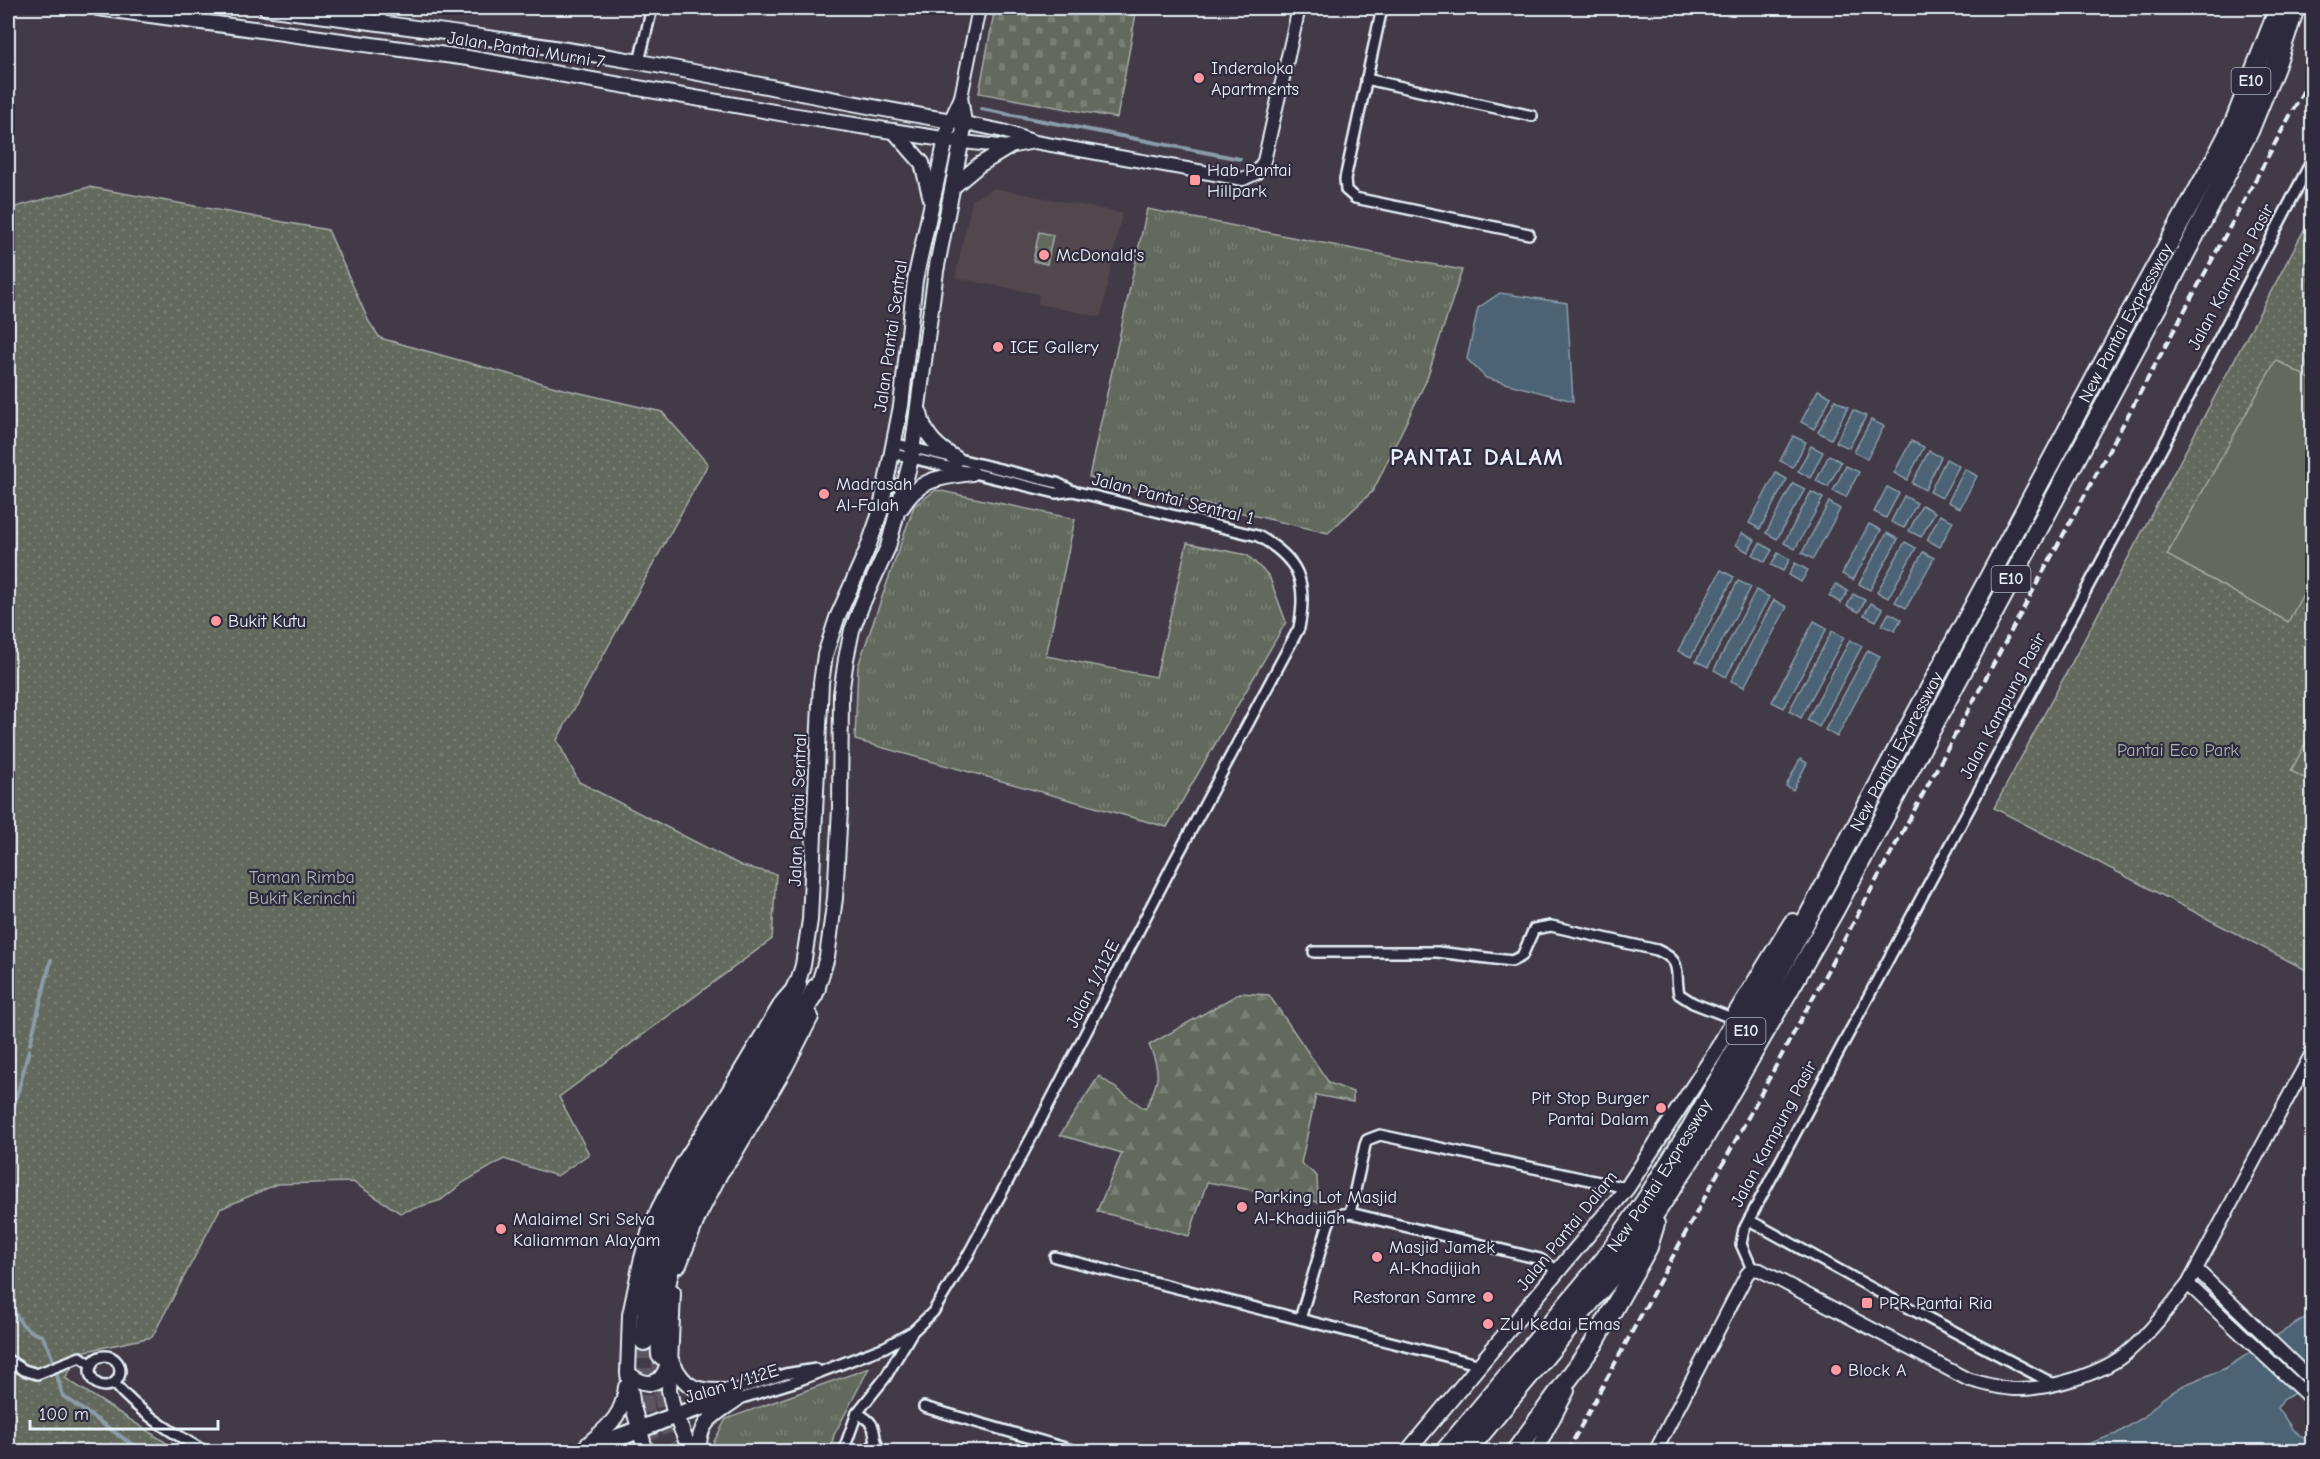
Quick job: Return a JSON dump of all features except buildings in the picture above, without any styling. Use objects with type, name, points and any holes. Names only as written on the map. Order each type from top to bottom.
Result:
[{"type":"highway","name":"New Pantai Expressway","points":[[1444,1452],[1605,1259],[1646,1200],[1691,1128],[1840,858],[2219,152],[2234,123],[2279,8]]},
{"type":"highway","name":"New Pantai Expressway","points":[[1466,1452],[1621,1265],[1703,1140],[1834,911],[2165,292],[2249,131],[2295,8]]},
{"type":"highway","points":[[1734,1019],[1799,913],[1840,858]]},
{"type":"highway","points":[[644,1341],[650,1281],[663,1233],[677,1201],[703,1154],[751,1079],[785,1016],[797,985]]},
{"type":"highway","points":[[666,1356],[660,1333],[663,1303],[682,1228],[708,1174],[783,1053],[816,988]]},
{"type":"highway","points":[[1515,1452],[1593,1345],[1648,1247],[1659,1208]]},
{"type":"main road","name":"Jalan Pantai Murni 7","points":[[98,8],[468,58],[791,115],[963,142]]},
{"type":"main road","name":"Jalan Pantai Murni 7","points":[[266,8],[639,62],[965,123]]},
{"type":"main road","name":"Jalan Pantai Sentral","points":[[646,1452],[628,1373],[630,1315],[641,1262],[659,1208],[682,1165],[783,1001],[797,985],[803,965],[811,912],[821,683],[825,655],[837,618],[867,550],[880,513],[901,406],[915,280],[950,121]]},
{"type":"main road","name":"Jalan Pantai Sentral","points":[[816,988],[831,931],[840,809],[842,694],[846,659],[852,630],[888,547],[912,453],[936,271],[965,123]]},
{"type":"main road","points":[[894,131],[922,163],[932,204]]},
{"type":"main road","points":[[953,187],[979,165],[1009,147]]},
{"type":"main road","points":[[919,402],[921,421],[930,437],[939,448],[957,459]]},
{"type":"main road","points":[[898,514],[917,488],[930,481],[972,473]]},
{"type":"main road","points":[[825,655],[846,659]]},
{"type":"main road","points":[[816,808],[840,809]]},
{"type":"main road","name":"Jalan Pantai Dalam","points":[[1407,1452],[1627,1188],[1734,1019]]},
{"type":"main road","points":[[591,1448],[613,1422],[624,1402],[628,1373],[641,1383],[651,1384],[665,1374],[666,1356]]},
{"type":"main road","points":[[666,1356],[683,1380],[694,1389],[735,1395]]},
{"type":"main road","points":[[666,1356],[669,1390],[675,1415],[691,1452]]},
{"type":"main road","points":[[699,1452],[698,1440],[702,1428],[735,1395]]},
{"type":"street","points":[[380,23],[382,8]]},
{"type":"street","points":[[639,62],[652,8]]},
{"type":"street","points":[[950,121],[961,97],[979,8]]},
{"type":"street","points":[[961,97],[965,123],[1003,131],[1035,142],[1243,179],[1256,172],[1264,161],[1299,8]]},
{"type":"street","points":[[1382,8],[1344,179],[1346,190],[1355,198],[1529,234]]},
{"type":"street","points":[[1366,79],[1532,116]]},
{"type":"street","points":[[963,142],[1009,147],[1035,142]]},
{"type":"street","name":"Jalan Kampung Pasir","points":[[1752,1269],[1741,1244],[1744,1229],[2167,440],[2313,160]]},
{"type":"street","name":"Jalan Pantai Sentral 1","points":[[892,448],[972,473],[1056,493],[1073,491]]},
{"type":"street","name":"Jalan Pantai Sentral 1","points":[[912,453],[957,459],[1057,483],[1073,491],[1258,536],[1278,547],[1293,561]]},
{"type":"street","name":"Jalan 1/112E","points":[[568,1452],[591,1448],[675,1415],[735,1395],[784,1374],[835,1365],[885,1347],[912,1332],[933,1312],[968,1256],[1036,1129],[1174,862],[1299,628],[1302,595],[1293,561]]},
{"type":"street","points":[[1314,952],[1437,952],[1512,961],[1522,956],[1534,929],[1551,926],[1657,950],[1669,956],[1675,960],[1678,967],[1679,994],[1693,1003],[1734,1019]]},
{"type":"street","points":[[1655,1452],[1747,1274],[1752,1269],[1760,1270],[1967,1379],[2012,1389],[2052,1383],[2097,1371],[2129,1351],[2165,1313],[2188,1284],[2313,1053]]},
{"type":"street","points":[[1350,1213],[1365,1145],[1367,1140],[1380,1135],[1627,1188]]},
{"type":"street","points":[[1300,1319],[1332,1216],[1350,1213],[1540,1258],[1558,1271]]},
{"type":"street","points":[[1749,1220],[1875,1290],[2052,1383]]},
{"type":"street","points":[[1055,1257],[1480,1365]]},
{"type":"street","points":[[2197,1270],[2313,1381]]},
{"type":"street","points":[[2188,1284],[2313,1400]]},
{"type":"street","points":[[843,1452],[857,1413],[885,1378],[912,1332]]},
{"type":"street","points":[[1536,1452],[1593,1345]]},
{"type":"street","points":[[8,1360],[24,1370],[38,1374],[80,1357],[92,1365]]},
{"type":"street","points":[[102,1357],[114,1360],[120,1370],[118,1377],[114,1383],[106,1386],[98,1384],[92,1377],[92,1365],[102,1357]]},
{"type":"street","points":[[114,1383],[124,1395],[162,1424],[206,1452]]},
{"type":"street","points":[[924,1407],[1079,1452]]},
{"type":"street","points":[[857,1413],[870,1420],[874,1426],[878,1447],[865,1452]]},
{"type":"shaded area","points":[[994,188],[1122,213],[1101,317],[1038,304],[1039,294],[955,278],[972,200]]},
{"type":"green space","points":[[995,8],[1137,8],[1117,118],[979,93]]},
{"type":"green space","name":"Taman Rimba Bukit Kerinchi","points":[[89,187],[328,230],[369,322],[380,338],[563,389],[662,412],[708,464],[557,740],[579,782],[742,866],[776,874],[772,939],[559,1097],[589,1154],[557,1176],[504,1159],[464,1182],[441,1200],[400,1213],[353,1182],[277,1184],[220,1209],[152,1337],[82,1352],[65,1378],[179,1451],[8,1452],[8,209]]},
{"type":"green space","points":[[1147,209],[1462,270],[1426,381],[1373,491],[1328,533],[1089,477]]},
{"type":"green space","name":"Pantai Eco Park","points":[[2312,215],[2312,973],[1994,808]]},
{"type":"green space","points":[[1039,232],[1053,235],[1047,264],[1033,261]]},
{"type":"green space","points":[[2276,360],[2312,380],[2312,577],[2288,622],[2167,555]]},
{"type":"green space","points":[[936,490],[1075,519],[1046,656],[1156,677],[1187,543],[1247,555],[1269,576],[1286,622],[1167,827],[855,740],[858,666],[914,506]]},
{"type":"green space","points":[[2312,731],[2312,782],[2291,771]]},
{"type":"green space","points":[[1240,993],[1269,995],[1329,1083],[1353,1092],[1353,1102],[1316,1095],[1301,1163],[1317,1176],[1318,1202],[1207,1182],[1189,1236],[1097,1211],[1122,1153],[1060,1135],[1099,1076],[1145,1109],[1157,1077],[1156,1063],[1149,1045]]},
{"type":"green space","points":[[869,1368],[834,1435],[830,1451],[712,1452],[710,1449],[726,1419]]},
{"type":"water","points":[[1500,293],[1567,303],[1573,401],[1486,378],[1467,359],[1478,308]]},
{"type":"water","points":[[1818,390],[1831,397],[1814,429],[1801,422]]},
{"type":"water","points":[[1835,400],[1848,407],[1831,439],[1818,432]]},
{"type":"water","points":[[1853,410],[1866,416],[1849,448],[1836,442]]},
{"type":"water","points":[[1871,420],[1884,426],[1867,459],[1854,452]]},
{"type":"water","points":[[1793,436],[1806,442],[1793,467],[1780,461]]},
{"type":"water","points":[[1911,441],[1924,447],[1907,480],[1894,473]]},
{"type":"water","points":[[1811,446],[1823,452],[1810,478],[1798,471]]},
{"type":"water","points":[[1929,451],[1941,457],[1925,490],[1912,483]]},
{"type":"water","points":[[1829,455],[1841,462],[1828,487],[1816,481]]},
{"type":"water","points":[[1946,459],[1959,466],[1942,498],[1930,492]]},
{"type":"water","points":[[1846,466],[1859,472],[1846,497],[1833,491]]},
{"type":"water","points":[[1965,469],[1977,476],[1960,508],[1948,502]]},
{"type":"water","points":[[1776,473],[1787,479],[1760,529],[1749,523]]},
{"type":"water","points":[[1793,483],[1805,489],[1777,539],[1766,533]]},
{"type":"water","points":[[1887,487],[1899,493],[1886,518],[1874,512]]},
{"type":"water","points":[[1811,492],[1823,498],[1795,549],[1784,543]]},
{"type":"water","points":[[1904,496],[1917,503],[1904,528],[1891,522]]},
{"type":"water","points":[[1829,502],[1840,509],[1813,559],[1802,553]]},
{"type":"water","points":[[1922,505],[1935,512],[1921,537],[1909,531]]},
{"type":"water","points":[[1940,515],[1953,521],[1940,547],[1927,540]]},
{"type":"water","points":[[1869,524],[1881,530],[1853,580],[1842,574]]},
{"type":"water","points":[[1742,533],[1755,540],[1748,552],[1736,545]]},
{"type":"water","points":[[1887,533],[1898,539],[1870,590],[1859,584]]},
{"type":"water","points":[[1905,542],[1916,548],[1888,598],[1877,592]]},
{"type":"water","points":[[1760,543],[1772,550],[1765,562],[1753,555]]},
{"type":"water","points":[[1923,552],[1934,558],[1906,608],[1895,602]]},
{"type":"water","points":[[1778,553],[1790,559],[1783,571],[1771,565]]},
{"type":"water","points":[[1795,563],[1808,570],[1801,582],[1789,575]]},
{"type":"water","points":[[1721,570],[1734,577],[1691,657],[1678,651]]},
{"type":"water","points":[[1738,581],[1751,587],[1708,667],[1696,661]]},
{"type":"water","points":[[1836,584],[1848,591],[1841,603],[1829,596]]},
{"type":"water","points":[[1756,590],[1769,597],[1726,677],[1714,670]]},
{"type":"water","points":[[1853,594],[1865,600],[1859,612],[1847,606]]},
{"type":"water","points":[[1774,600],[1787,607],[1744,687],[1731,681]]},
{"type":"water","points":[[1871,603],[1883,609],[1876,621],[1864,615]]},
{"type":"water","points":[[1889,613],[1901,619],[1895,631],[1882,625]]},
{"type":"water","points":[[1814,621],[1827,628],[1784,708],[1772,702]]},
{"type":"water","points":[[1832,631],[1844,637],[1801,718],[1789,711]]},
{"type":"water","points":[[1850,640],[1862,646],[1819,727],[1807,720]]},
{"type":"water","points":[[1868,650],[1880,656],[1837,737],[1825,730]]},
{"type":"water","points":[[1800,759],[1807,763],[1793,790],[1786,786]]},
{"type":"water","points":[[2312,1313],[2312,1382],[2283,1400],[2278,1408],[2293,1430],[2312,1445],[2312,1451],[2065,1452],[2116,1434],[2144,1417],[2163,1398],[2184,1385],[2226,1368]]},
{"type":"waterway","points":[[981,109],[1240,159]]},
{"type":"waterway","points":[[30,1044],[51,960]]},
{"type":"waterway","points":[[8,1129],[29,1050]]},
{"type":"waterway","points":[[8,1287],[11,1303],[21,1323],[42,1336],[46,1343],[63,1396],[143,1452]]},
{"type":"tunnel","points":[[644,1341],[647,1425],[654,1452]]},
{"type":"tunnel","points":[[661,1362],[665,1408],[677,1452]]},
{"type":"railway","points":[[1567,1452],[2312,75]]},
{"type":"place","name":"Inderaloka Apartments","points":[[1199,78]]},
{"type":"place","name":"Hab Pantai Hillpark","points":[[1195,180]]},
{"type":"place","name":"McDonald's","points":[[1044,255]]},
{"type":"place","name":"ICE Gallery","points":[[998,347]]},
{"type":"place","name":"Madrasah Al-Falah","points":[[824,494]]},
{"type":"place","name":"Bukit Kutu","points":[[216,621]]},
{"type":"place","name":"Pit Stop Burger Pantai Dalam","points":[[1661,1108]]},
{"type":"place","name":"Parking Lot Masjid Al-Khadijiah","points":[[1242,1207]]},
{"type":"place","name":"Malaimel Sri Selva Kaliamman Alayam","points":[[501,1229]]},
{"type":"place","name":"Masjid Jamek Al-Khadijiah","points":[[1377,1257]]},
{"type":"place","name":"Restoran Samre","points":[[1488,1297]]},
{"type":"place","name":"PPR Pantai Ria","points":[[1867,1303]]},
{"type":"place","name":"Zul Kedai Emas","points":[[1488,1324]]},
{"type":"place","name":"Block A","points":[[1836,1370]]},
{"type":"district","name":"PANTAI DALAM","points":[[1477,457]]}]
